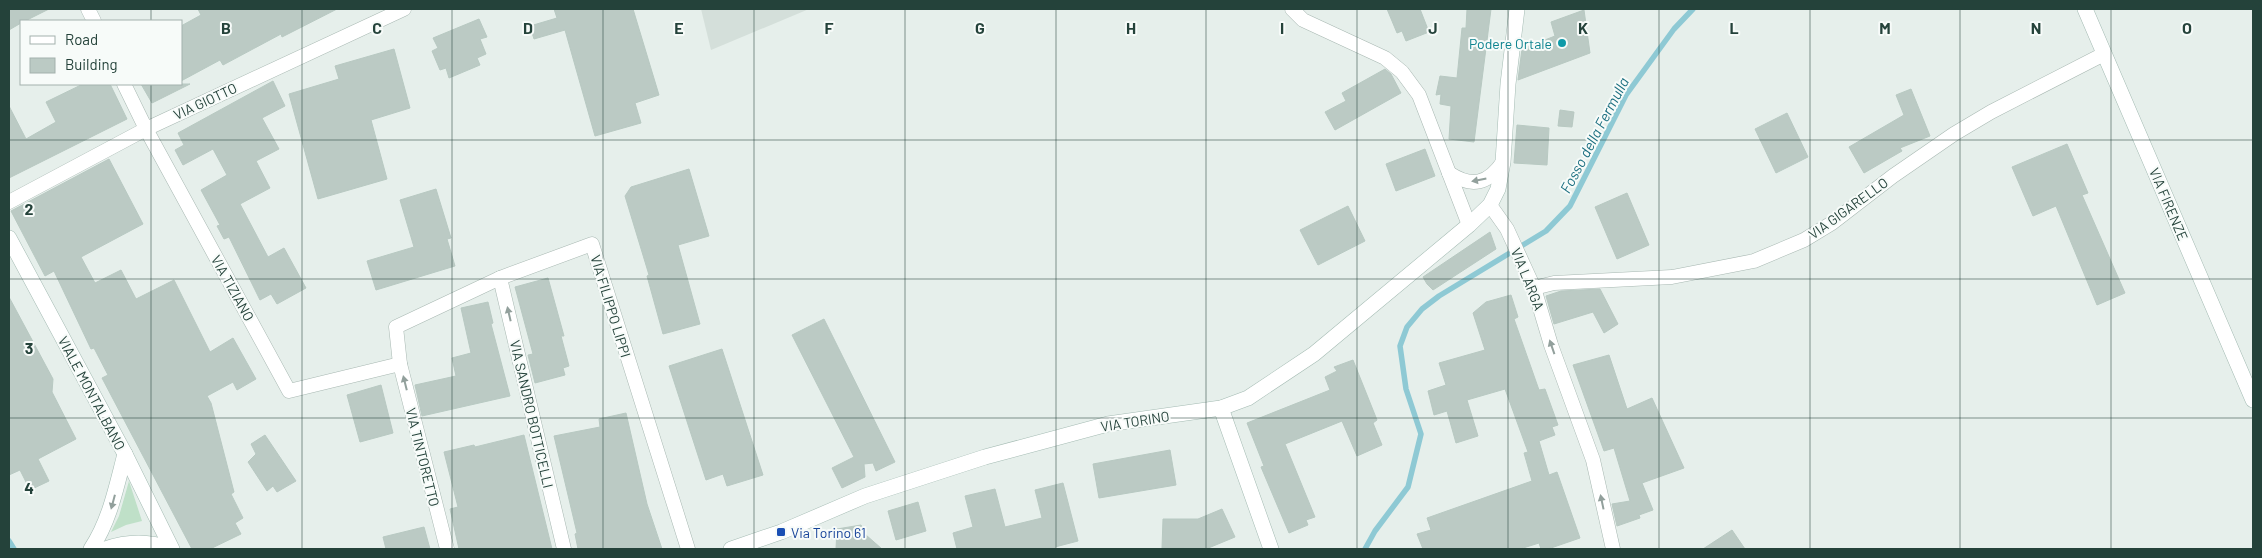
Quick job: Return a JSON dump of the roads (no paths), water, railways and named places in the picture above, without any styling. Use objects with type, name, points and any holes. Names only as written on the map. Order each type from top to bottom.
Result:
[{"type":"street","name":"VIA GIOTTO","points":[[9,202],[146,129],[404,9]]},
{"type":"street","points":[[1292,9],[1303,20],[1385,58],[1402,72],[1419,95],[1469,225]]},
{"type":"street","points":[[1490,205],[1498,189],[1503,162],[1508,84],[1517,9]]},
{"type":"street","name":"VIA FIRENZE","points":[[2085,9],[2253,400]]},
{"type":"street","name":"VIA GIGARELLO","points":[[1534,288],[1554,283],[1672,277],[1754,261],[1804,240],[1832,223],[1892,176],[1954,134],[1991,112],[2104,54]]},
{"type":"street","name":"VIA TIZIANO","points":[[124,85],[146,129],[289,391],[400,364]]},
{"type":"street","points":[[1449,173],[1461,181],[1479,181],[1494,174],[1503,162]]},
{"type":"street","name":"VIA LARGA","points":[[1490,205],[1509,234],[1534,288],[1551,345],[1593,460],[1613,549]]},
{"type":"street","name":"VIA TORINO","points":[[731,549],[781,532],[865,496],[985,457],[1108,424],[1221,408],[1248,398],[1314,354],[1469,225],[1490,205]]},
{"type":"street","name":"VIALE MONTALBANO","points":[[9,238],[125,454],[171,549]]},
{"type":"street","name":"VIA FILIPPO LIPPI","points":[[400,364],[396,326],[500,278],[592,244],[688,549]]},
{"type":"street","name":"VIA SANDRO BOTTICELLI","points":[[500,278],[564,549]]},
{"type":"street","name":"VIA TINTORETTO","points":[[400,364],[446,549]]},
{"type":"street","points":[[1221,408],[1271,549]]},
{"type":"street","points":[[91,549],[106,523],[112,507],[125,454]]},
{"type":"street","points":[[105,549],[122,544],[140,542],[154,543],[171,549]]},
{"type":"waterway","name":"Fosso della Fermulla","points":[[1365,549],[1375,531],[1408,487],[1421,434],[1406,389],[1400,346],[1407,327],[1422,309],[1439,296],[1546,231],[1570,206],[1626,95],[1674,29],[1693,9]]},
{"type":"waterway","points":[[9,541],[14,549]]},
{"type":"place","name":"Podere Ortale","points":[[1562,43]]},
{"type":"place","name":"Via Torino 61","points":[[781,532]]}]
